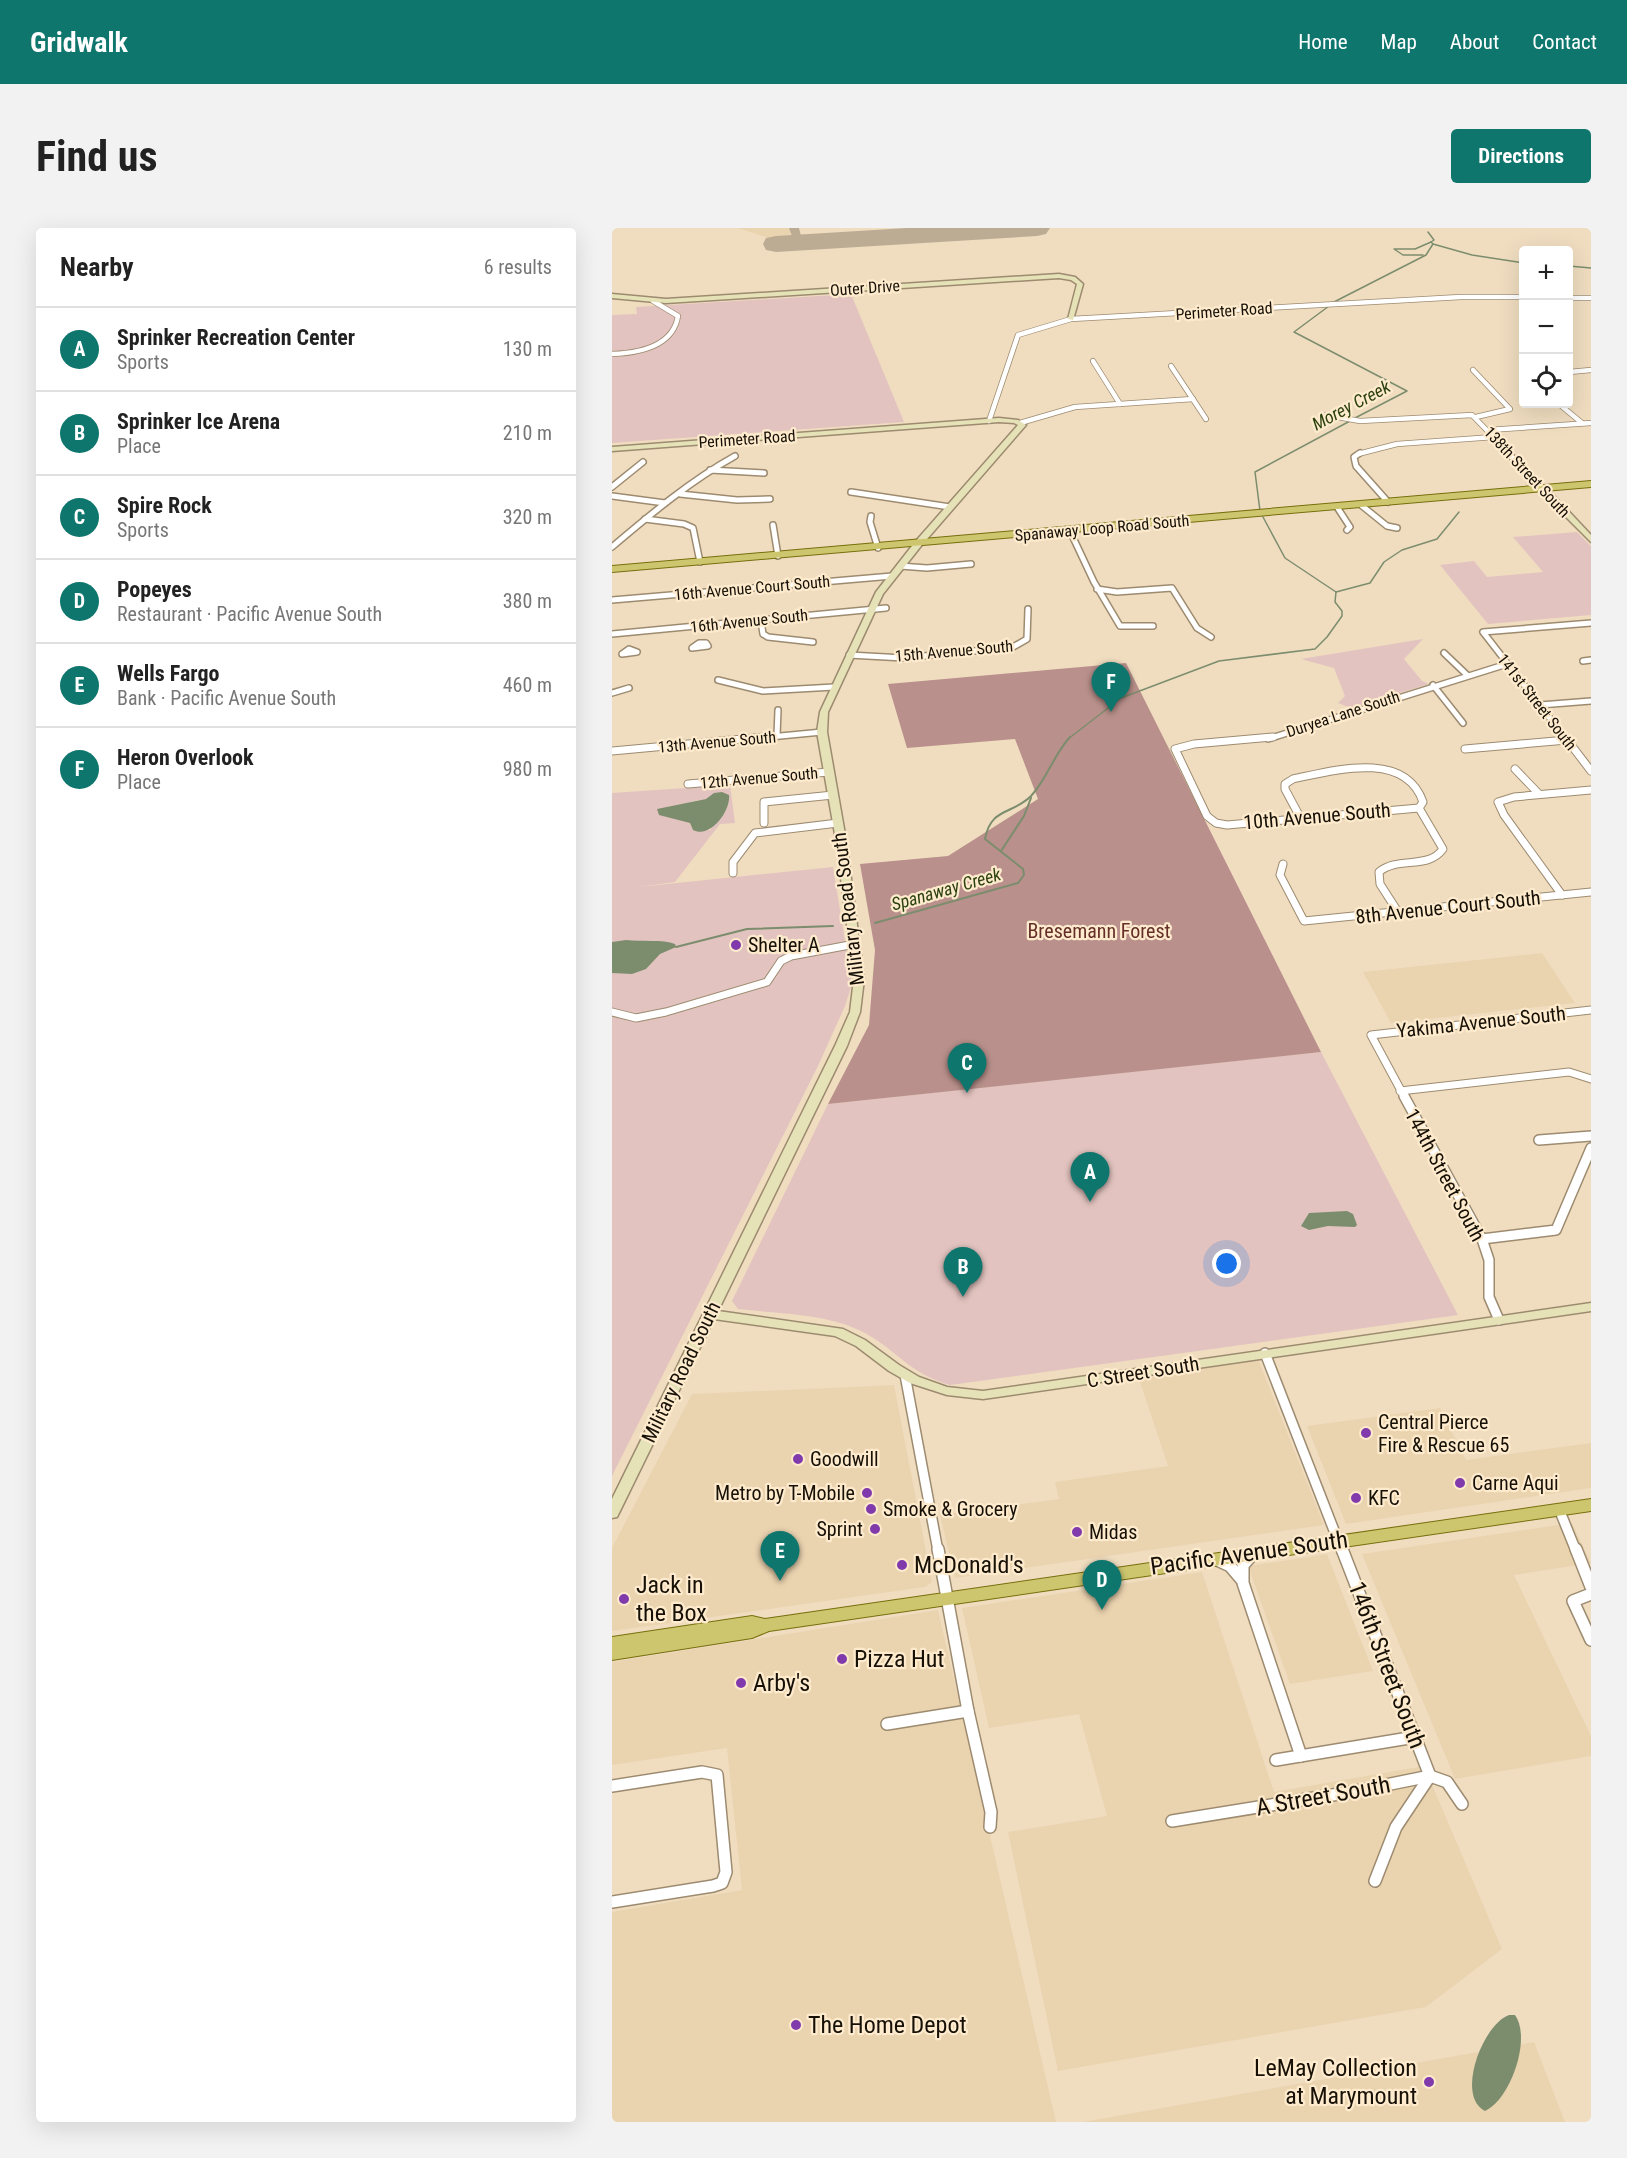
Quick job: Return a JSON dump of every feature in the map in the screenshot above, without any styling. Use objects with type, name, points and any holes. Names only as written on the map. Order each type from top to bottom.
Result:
[{"type":"main road","name":"Spanaway Loop Road South","points":[[612,569],[878,548],[1591,484]]},
{"type":"main road","name":"Pacific Avenue South","points":[[612,1654],[752,1632],[765,1625],[947,1597],[1591,1505]]},
{"type":"main road","name":"Pacific Avenue South","points":[[612,1643],[752,1622],[765,1625]]},
{"type":"street","name":"Outer Drive","points":[[612,296],[653,301],[1059,276],[1073,278],[1080,284],[1071,319]]},
{"type":"street","name":"Perimeter Road","points":[[989,421],[989,415],[1017,336],[1025,331],[1071,319],[1461,297],[1519,297]]},
{"type":"street","points":[[1573,298],[1591,298]]},
{"type":"street","points":[[612,354],[643,351],[670,334],[678,316],[653,301]]},
{"type":"street","points":[[1093,361],[1120,404]]},
{"type":"street","points":[[1171,366],[1206,419]]},
{"type":"street","name":"138th Street South","points":[[1473,370],[1510,409],[1476,417],[1591,540]]},
{"type":"street","points":[[1573,372],[1591,370]]},
{"type":"street","points":[[1020,423],[1065,409],[1193,399]]},
{"type":"street","points":[[1564,408],[1582,423]]},
{"type":"street","points":[[1326,415],[1360,421],[1460,414],[1476,417]]},
{"type":"street","name":"Perimeter Road","points":[[612,449],[989,421],[1011,420],[1020,423]]},
{"type":"street","name":"Military Road South","points":[[612,1514],[851,1023],[859,979],[838,823],[822,732],[824,712],[871,609],[892,576],[1020,429],[1020,423]]},
{"type":"street","points":[[1488,430],[1591,423]]},
{"type":"street","points":[[1388,502],[1356,466],[1354,457],[1358,452],[1386,445],[1494,437]]},
{"type":"street","points":[[612,547],[665,502],[680,494],[710,470],[735,456]]},
{"type":"street","points":[[612,487],[643,462]]},
{"type":"street","points":[[710,470],[764,473]]},
{"type":"street","points":[[612,478],[623,478]]},
{"type":"street","points":[[850,492],[950,507]]},
{"type":"street","points":[[680,494],[737,500],[770,499]]},
{"type":"street","points":[[612,496],[665,502]]},
{"type":"street","points":[[1361,505],[1387,526],[1397,528]]},
{"type":"street","points":[[1337,507],[1350,527],[1347,530]]},
{"type":"street","points":[[871,516],[870,522],[878,548]]},
{"type":"street","points":[[645,519],[684,524],[693,528],[700,562]]},
{"type":"street","points":[[773,525],[778,556]]},
{"type":"street","points":[[1070,531],[1097,589],[1118,624],[1122,627],[1153,626]]},
{"type":"street","points":[[900,566],[927,568],[971,564]]},
{"type":"street","name":"16th Avenue Court South","points":[[612,600],[892,576]]},
{"type":"street","points":[[1097,589],[1117,592],[1171,588],[1197,628],[1211,637]]},
{"type":"street","name":"16th Avenue South","points":[[612,634],[886,608]]},
{"type":"street","name":"15th Avenue South","points":[[849,655],[904,658],[1013,647],[1027,639],[1028,609]]},
{"type":"street","points":[[761,621],[763,634],[768,638],[813,642]]},
{"type":"street","name":"141st Street South","points":[[1591,623],[1483,632],[1591,771]]},
{"type":"street","points":[[696,627],[699,643]]},
{"type":"street","points":[[627,633],[629,649]]},
{"type":"street","points":[[1444,653],[1467,675]]},
{"type":"street","points":[[1583,661],[1591,660]]},
{"type":"street","name":"Duryea Lane South","points":[[1215,823],[1207,816],[1193,789],[1176,751],[1177,748],[1267,739],[1433,685],[1507,664]]},
{"type":"street","points":[[718,680],[763,691],[834,687]]},
{"type":"street","points":[[1433,685],[1463,723]]},
{"type":"street","points":[[612,693],[629,688]]},
{"type":"street","points":[[1540,705],[1591,701]]},
{"type":"street","points":[[777,736],[778,710]]},
{"type":"street","name":"13th Avenue South","points":[[612,751],[822,732]]},
{"type":"street","points":[[1465,749],[1567,740]]},
{"type":"street","points":[[1300,817],[1285,789],[1288,782],[1385,769],[1414,786],[1422,797],[1423,802],[1419,808],[1443,849],[1441,854],[1433,858],[1394,864],[1383,867],[1379,872],[1380,884],[1398,912]]},
{"type":"street","points":[[1515,769],[1539,794]]},
{"type":"street","name":"12th Avenue South","points":[[688,784],[829,772]]},
{"type":"street","points":[[1562,895],[1498,804],[1499,801],[1539,794],[1591,790]]},
{"type":"street","points":[[764,823],[764,802],[833,795]]},
{"type":"street","name":"10th Avenue South","points":[[1215,823],[1227,825],[1419,808]]},
{"type":"street","points":[[733,873],[733,862],[755,833],[838,823]]},
{"type":"street","name":"8th Avenue Court South","points":[[1283,864],[1280,875],[1304,921],[1591,892]]},
{"type":"street","points":[[612,1012],[636,1018],[666,1012],[767,982],[781,961],[791,956],[855,944]]},
{"type":"street","name":"Yakima Avenue South","points":[[1371,1035],[1591,1010]]},
{"type":"street","name":"144th Street South","points":[[1371,1035],[1482,1239],[1490,1261],[1487,1290],[1490,1304],[1499,1320]]},
{"type":"street","points":[[1400,1091],[1552,1074],[1580,1073],[1591,1079]]},
{"type":"street","points":[[1539,1140],[1591,1136]]},
{"type":"street","points":[[1482,1239],[1554,1232],[1559,1227],[1571,1190],[1591,1148]]},
{"type":"street","name":"C Street South","points":[[710,1314],[838,1332],[865,1346],[905,1375],[927,1386],[952,1393],[996,1394],[1591,1307]]},
{"type":"street","name":"146th Street South","points":[[1265,1353],[1430,1776]]},
{"type":"street","points":[[905,1375],[968,1711],[991,1812],[990,1827]]},
{"type":"street","points":[[1558,1509],[1591,1587]]},
{"type":"street","points":[[1256,1552],[1243,1565],[1243,1583],[1301,1756]]},
{"type":"street","points":[[1213,1559],[1230,1566],[1243,1583]]},
{"type":"street","points":[[1591,1594],[1573,1601],[1591,1640]]},
{"type":"street","points":[[887,1724],[968,1711]]},
{"type":"street","points":[[1276,1760],[1415,1737]]},
{"type":"street","points":[[612,1786],[714,1772],[718,1779],[726,1872],[722,1883],[612,1902]]},
{"type":"street","points":[[1375,1881],[1395,1827],[1430,1776],[1447,1782],[1462,1804]]},
{"type":"street","name":"A Street South","points":[[1172,1821],[1351,1792],[1430,1776]]},
{"type":"shaded area","points":[[738,228],[794,228],[798,238],[772,239]]},
{"type":"shaded area","points":[[851,294],[904,422],[612,443],[612,315],[637,314],[636,307]]},
{"type":"shaded area","points":[[1577,532],[1591,546],[1591,615],[1488,624],[1440,565],[1474,561],[1487,577],[1543,572],[1513,537]]},
{"type":"shaded area","points":[[1423,639],[1404,659],[1422,681],[1429,684],[1351,708],[1338,703],[1345,696],[1334,668],[1301,659]]},
{"type":"shaded area","points":[[730,785],[735,823],[720,824],[675,882],[638,887],[833,867],[852,984],[845,1006],[818,1066],[612,1476],[612,793]],"holes":[[[706,799],[727,808],[710,830],[693,830],[690,823],[690,802]]]},
{"type":"shaded area","points":[[722,792],[729,795],[727,808],[718,822],[706,831],[693,830],[690,823],[659,815],[657,809],[706,799],[714,793]]},
{"type":"shaded area","points":[[626,940],[664,942],[675,944],[676,947],[660,954],[646,969],[632,974],[612,973],[612,942]]},
{"type":"shaded area","points":[[1542,953],[1575,1003],[1391,1023],[1363,972]]},
{"type":"shaded area","points":[[1321,1052],[1458,1315],[950,1385],[913,1368],[876,1340],[851,1326],[803,1315],[738,1309],[732,1301],[828,1104],[958,1090],[962,1085],[975,1088]]},
{"type":"shaded area","points":[[1347,1211],[1353,1214],[1357,1225],[1355,1227],[1328,1226],[1309,1230],[1301,1226],[1309,1213]]},
{"type":"shaded area","points":[[1258,1359],[1324,1525],[955,1578],[940,1515],[1059,1499],[1055,1482],[1168,1466],[1139,1379]]},
{"type":"shaded area","points":[[894,1385],[932,1582],[925,1587],[612,1631],[612,1548],[692,1394]]},
{"type":"shaded area","points":[[1440,1408],[1466,1460],[1591,1443],[1591,1488],[1346,1524],[1307,1426]]},
{"type":"shaded area","points":[[1572,1523],[1591,1563],[1514,1575],[1591,1736],[1591,1756],[1455,1779],[1362,1554]]},
{"type":"shaded area","points":[[1327,1554],[1373,1671],[1290,1684],[1248,1566]]},
{"type":"shaded area","points":[[1202,1572],[1274,1792],[1424,1766],[1502,1949],[1426,2007],[1058,2071],[1008,1832],[1107,1816],[1079,1714],[989,1728],[962,1608]]},
{"type":"shaded area","points":[[938,1610],[1056,2122],[612,2122],[612,1912],[742,1890],[727,1748],[612,1765],[612,1662]]},
{"type":"shaded area","points":[[1509,2015],[1515,2015],[1520,2026],[1520,2053],[1516,2068],[1503,2095],[1485,2111],[1476,2103],[1472,2091],[1476,2061],[1490,2032],[1499,2021]]},
{"type":"shaded area","name":"LeMay Collection at Marymount","points":[[1534,2042],[1565,2122],[1083,2122]]},
{"type":"green space","name":"Bresemann Forest","points":[[1126,663],[1321,1052],[828,1104],[869,1025],[875,950],[860,864],[948,856],[1038,799],[1015,739],[907,748],[888,684]]},
{"type":"waterway","points":[[1428,232],[1434,240],[1431,242]]},
{"type":"waterway","name":"Morey Creek","points":[[1423,255],[1403,255],[1394,249],[1415,249],[1431,242]]},
{"type":"waterway","name":"Morey Creek","points":[[1332,303],[1426,255],[1433,244]]},
{"type":"waterway","points":[[1433,244],[1472,255],[1519,262]]},
{"type":"waterway","points":[[1573,266],[1591,268]]},
{"type":"waterway","name":"Morey Creek","points":[[1329,306],[1294,332],[1407,391],[1355,418]]},
{"type":"waterway","name":"Morey Creek","points":[[1260,511],[1255,472],[1350,421]]},
{"type":"waterway","name":"Spanaway Creek","points":[[1336,592],[1370,583],[1384,562],[1402,550],[1437,539],[1459,512]]},
{"type":"waterway","name":"Morey Creek","points":[[1263,517],[1285,558],[1336,592]]},
{"type":"waterway","name":"Spanaway Creek","points":[[1069,738],[1121,698],[1219,661],[1315,649],[1342,616],[1342,611],[1335,602],[1336,592]]},
{"type":"waterway","name":"Spanaway Creek","points":[[875,923],[1018,883],[1024,875],[1023,869],[985,839],[988,829],[997,816],[1031,796],[1069,738]]},
{"type":"waterway","points":[[1001,851],[1024,816],[1031,798]]},
{"type":"waterway","name":"Spanaway Creek","points":[[676,947],[747,929],[833,926]]},
{"type":"taxiway","points":[[794,228],[799,242]]},
{"type":"runway","points":[[776,244],[1037,228]]},
{"type":"place","name":"Heron Overlook","points":[[1111,712]]},
{"type":"place","name":"Shelter A","points":[[736,945]]},
{"type":"place","name":"Spire Rock","points":[[967,1093]]},
{"type":"place","name":"Sprinker Recreation Center","points":[[1090,1202]]},
{"type":"place","name":"Sprinker Ice Arena","points":[[963,1297]]},
{"type":"place","name":"Central Pierce Fire & Rescue 65","points":[[1366,1433]]},
{"type":"place","name":"Goodwill","points":[[798,1459]]},
{"type":"place","name":"Carne Aqui","points":[[1460,1483]]},
{"type":"place","name":"Metro by T-Mobile","points":[[867,1493]]},
{"type":"place","name":"KFC","points":[[1356,1498]]},
{"type":"place","name":"Smoke & Grocery","points":[[871,1509]]},
{"type":"place","name":"Sprint","points":[[875,1529]]},
{"type":"place","name":"Midas","points":[[1077,1532]]},
{"type":"place","name":"McDonald's","points":[[902,1565]]},
{"type":"place","name":"Wells Fargo","points":[[780,1581]]},
{"type":"place","name":"Jack in the Box","points":[[624,1599]]},
{"type":"place","name":"Popeyes","points":[[1102,1610]]},
{"type":"place","name":"Pizza Hut","points":[[842,1659]]},
{"type":"place","name":"Arby's","points":[[741,1683]]},
{"type":"place","name":"The Home Depot","points":[[796,2025]]},
{"type":"place","name":"LeMay Collection at Marymount","points":[[1429,2082]]}]
